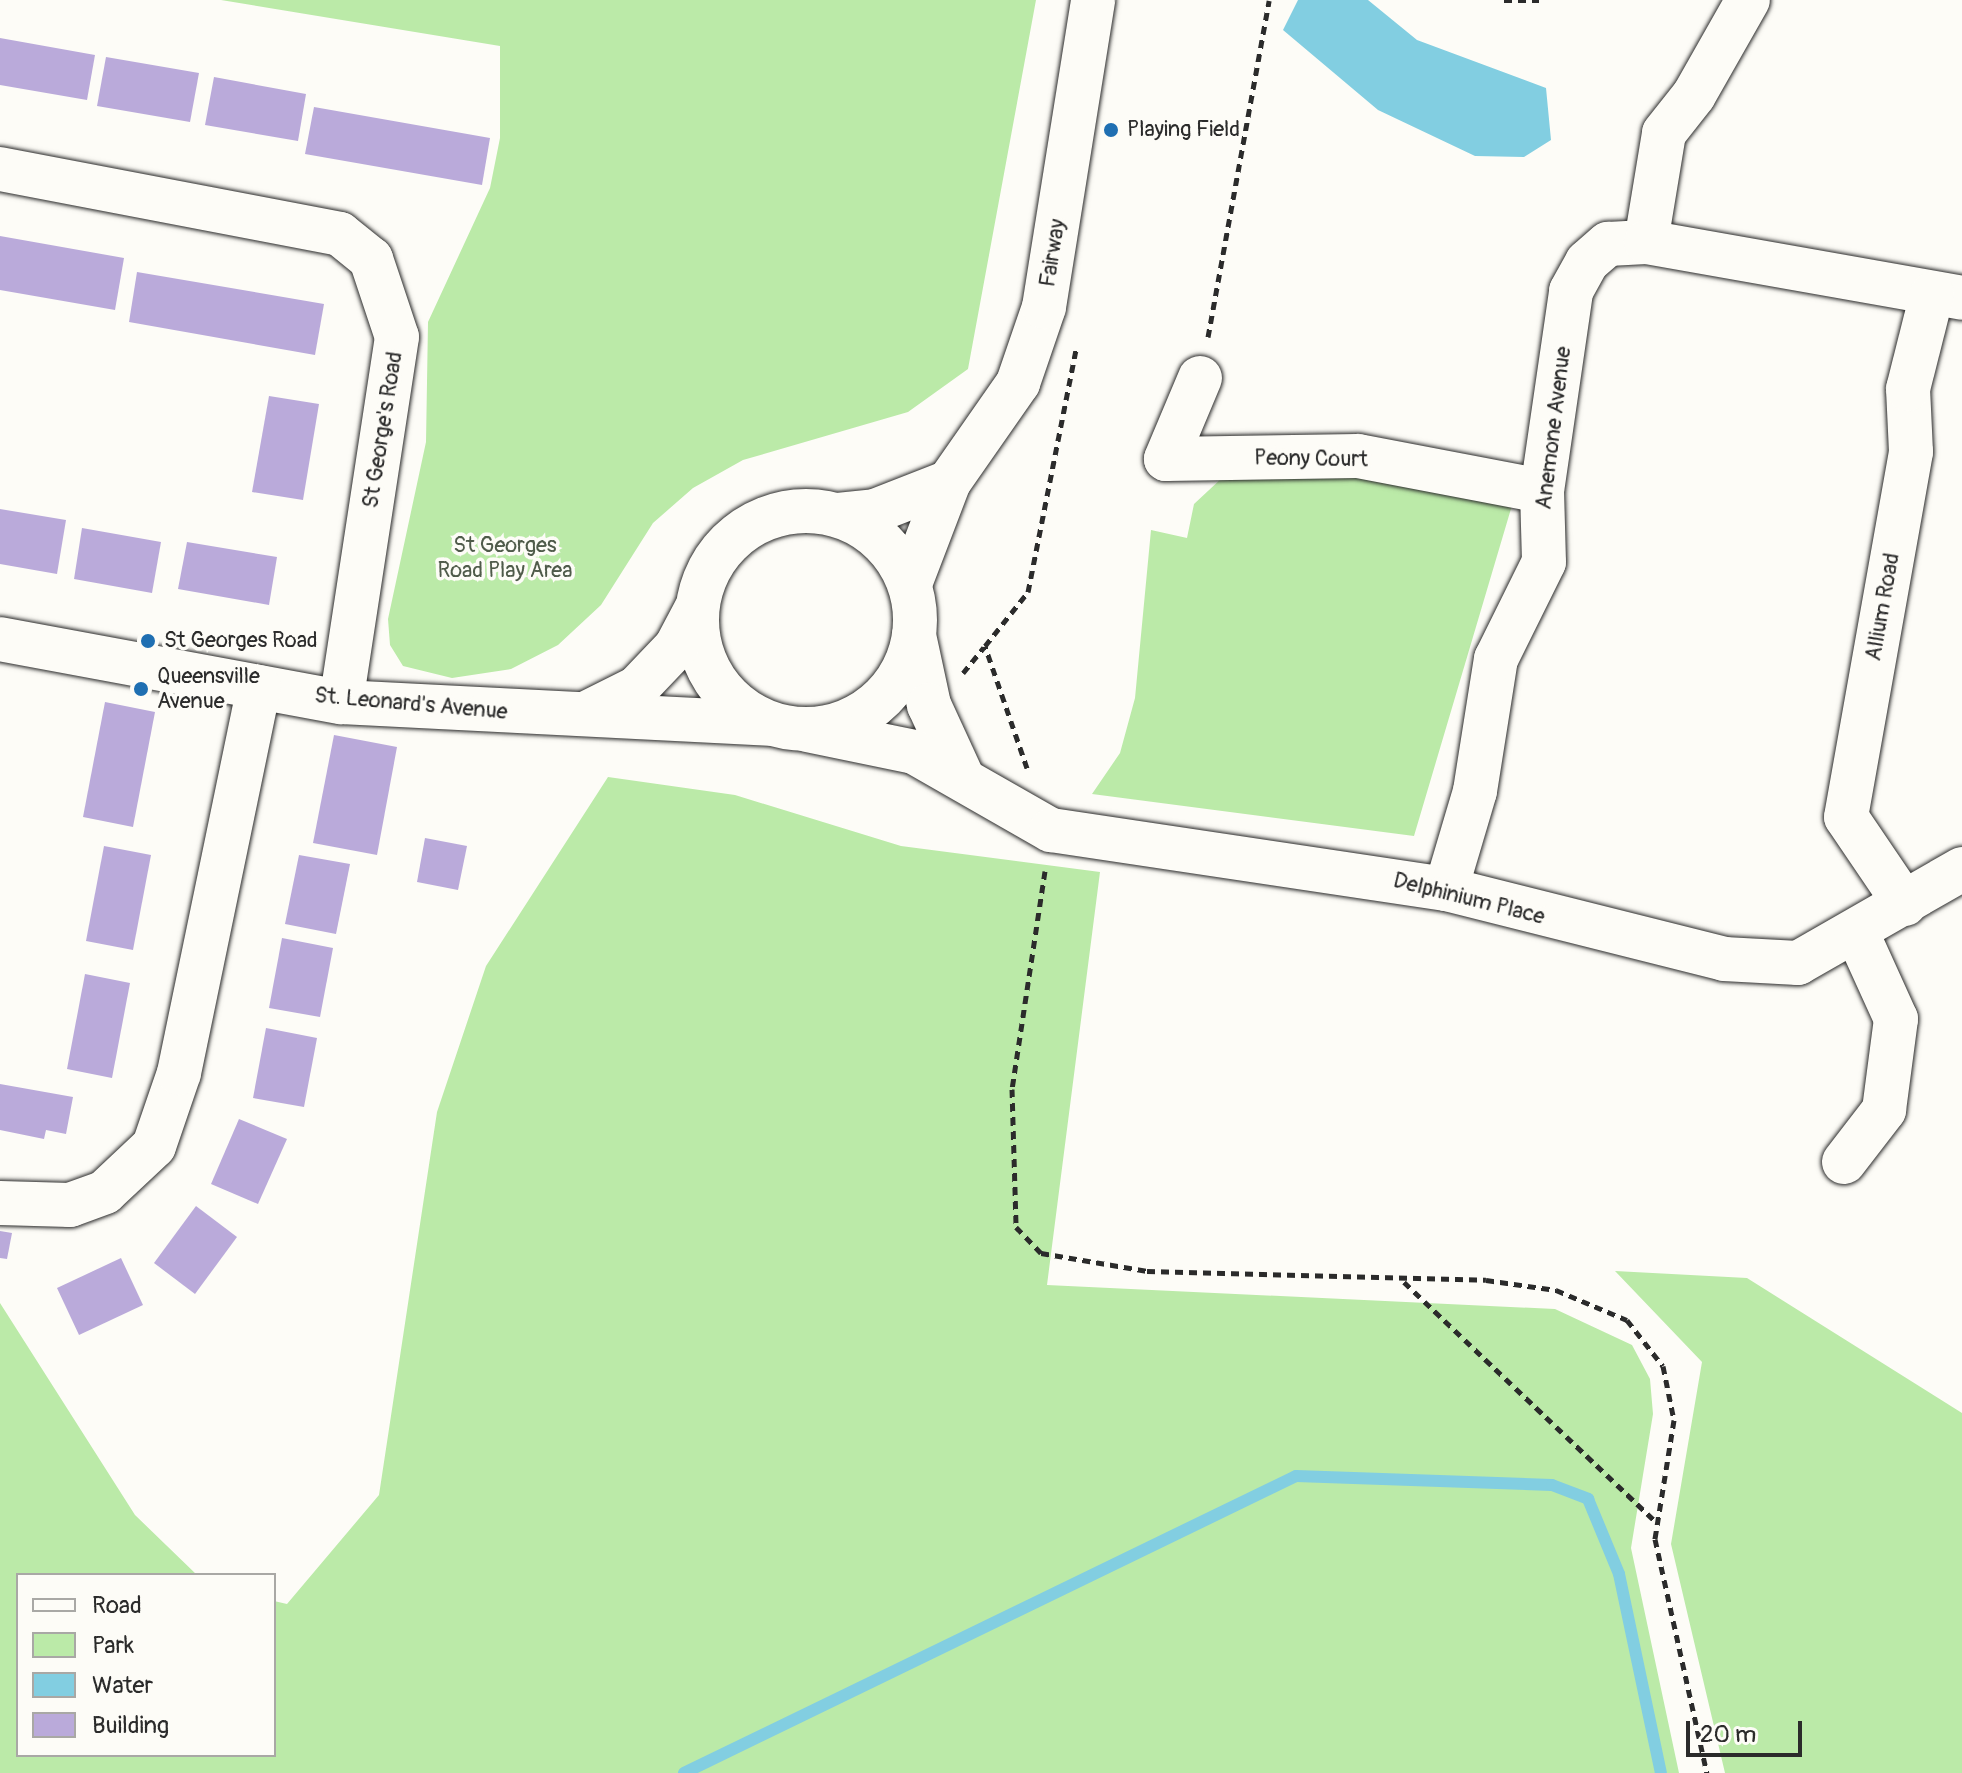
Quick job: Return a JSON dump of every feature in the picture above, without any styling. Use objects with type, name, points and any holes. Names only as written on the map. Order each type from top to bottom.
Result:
[{"type":"street","name":"Fairway","points":[[910,584],[949,482],[1018,383],[1044,307],[1093,0]]},
{"type":"street","points":[[1646,242],[1664,133],[1694,95],[1748,0]]},
{"type":"street","name":"St George's Road","points":[[0,169],[340,234],[371,259],[397,337],[341,702]]},
{"type":"street","name":"Anemone Avenue","points":[[1446,889],[1475,791],[1496,659],[1544,562],[1542,491],[1571,291],[1608,244],[1646,242],[1947,296]]},
{"type":"street","name":"Allium Road","points":[[1905,904],[1846,817],[1911,452],[1908,389],[1947,296]]},
{"type":"street","name":"Peony Court","points":[[1200,378],[1166,459],[1358,456],[1542,491]]},
{"type":"street","points":[[914,632],[905,668],[877,704],[844,723],[788,727],[726,695],[709,672],[696,609],[707,572],[734,537],[788,512],[838,515],[875,511],[949,482]]},
{"type":"street","points":[[838,515],[892,551],[910,584],[914,632],[929,705],[963,779]]},
{"type":"street","name":"St. Leonard's Avenue","points":[[587,713],[637,688],[676,647],[696,609]]},
{"type":"street","name":"St. Leonard's Avenue","points":[[0,639],[341,702],[587,713],[788,727]]},
{"type":"street","points":[[0,1203],[70,1205],[105,1192],[154,1146],[179,1073],[259,687]]},
{"type":"street","name":"Delphinium Place","points":[[788,727],[914,752],[1051,830],[1446,889],[1724,959],[1798,963],[1962,869]]},
{"type":"street","points":[[1844,1162],[1884,1110],[1896,1019],[1856,931]]},
{"type":"path","points":[[1200,378],[1269,0]]},
{"type":"path","points":[[1504,0],[1539,0]]},
{"type":"path","points":[[1032,783],[985,646],[1028,592],[1079,330]]},
{"type":"path","points":[[1048,853],[1012,1089],[1016,1227],[1041,1253],[1147,1271],[1404,1281],[1486,1280],[1556,1290],[1627,1320],[1663,1366],[1674,1420],[1657,1523],[1707,1773]]},
{"type":"path","points":[[1404,1281],[1657,1523]]},
{"type":"green space","name":"St Georges Road Play Area","points":[[221,0],[1036,0],[968,369],[908,412],[743,460],[693,488],[653,523],[601,605],[558,645],[511,669],[452,678],[403,666],[390,645],[388,619],[426,442],[428,322],[490,188],[500,138],[500,46]]},
{"type":"green space","points":[[1344,473],[1513,502],[1414,836],[1092,794],[1120,753],[1135,698],[1151,530],[1187,538],[1194,504],[1223,477]]},
{"type":"green space","points":[[608,777],[735,795],[901,846],[1100,872],[1047,1285],[1555,1309],[1632,1345],[1650,1379],[1653,1414],[1631,1548],[1679,1773],[0,1773],[0,1303],[135,1515],[195,1573],[16,1573],[16,1757],[276,1757],[276,1601],[287,1604],[379,1495],[437,1112],[486,966]]},
{"type":"green space","points":[[1615,1271],[1747,1278],[1962,1413],[1962,1773],[1725,1773],[1671,1544],[1702,1362]]},
{"type":"water","points":[[1298,0],[1368,0],[1417,40],[1546,88],[1551,140],[1524,157],[1475,156],[1378,110],[1283,30]]},
{"type":"building","points":[[0,38],[95,55],[87,100],[0,85]]},
{"type":"building","points":[[106,57],[199,73],[190,122],[97,106]]},
{"type":"building","points":[[214,77],[306,94],[298,141],[205,125]]},
{"type":"building","points":[[314,107],[490,138],[482,185],[305,154]]},
{"type":"building","points":[[0,236],[124,258],[115,310],[0,290]]},
{"type":"building","points":[[137,272],[324,304],[315,355],[129,322]]},
{"type":"building","points":[[269,396],[319,404],[303,500],[252,492]]},
{"type":"building","points":[[0,509],[66,520],[57,574],[0,564]]},
{"type":"building","points":[[82,528],[161,542],[152,593],[74,579]]},
{"type":"building","points":[[187,542],[277,557],[269,605],[178,589]]},
{"type":"building","points":[[105,702],[155,712],[133,827],[83,817]]},
{"type":"building","points":[[334,735],[397,747],[377,855],[313,843]]},
{"type":"building","points":[[425,838],[467,846],[458,890],[417,882]]},
{"type":"building","points":[[104,846],[151,855],[133,950],[86,941]]},
{"type":"building","points":[[299,855],[350,864],[336,934],[285,924]]},
{"type":"building","points":[[282,938],[333,948],[320,1017],[269,1008]]},
{"type":"building","points":[[85,974],[130,983],[112,1078],[67,1069]]},
{"type":"building","points":[[266,1028],[317,1038],[304,1107],[253,1098]]},
{"type":"building","points":[[0,1084],[73,1097],[66,1134],[46,1130],[44,1139],[0,1130]]},
{"type":"building","points":[[239,1119],[287,1139],[258,1204],[211,1184]]},
{"type":"building","points":[[196,1206],[237,1237],[195,1294],[154,1263]]},
{"type":"building","points":[[0,1231],[12,1233],[7,1259],[0,1258]]},
{"type":"building","points":[[121,1258],[143,1305],[79,1335],[57,1288]]},
{"type":"waterway","points":[[684,1773],[1296,1476],[1552,1485],[1588,1499],[1619,1574],[1661,1773]]},
{"type":"place","name":"Playing Field","points":[[1111,130]]},
{"type":"place","name":"St Georges Road","points":[[148,641]]},
{"type":"place","name":"Queensville Avenue","points":[[141,689]]}]
